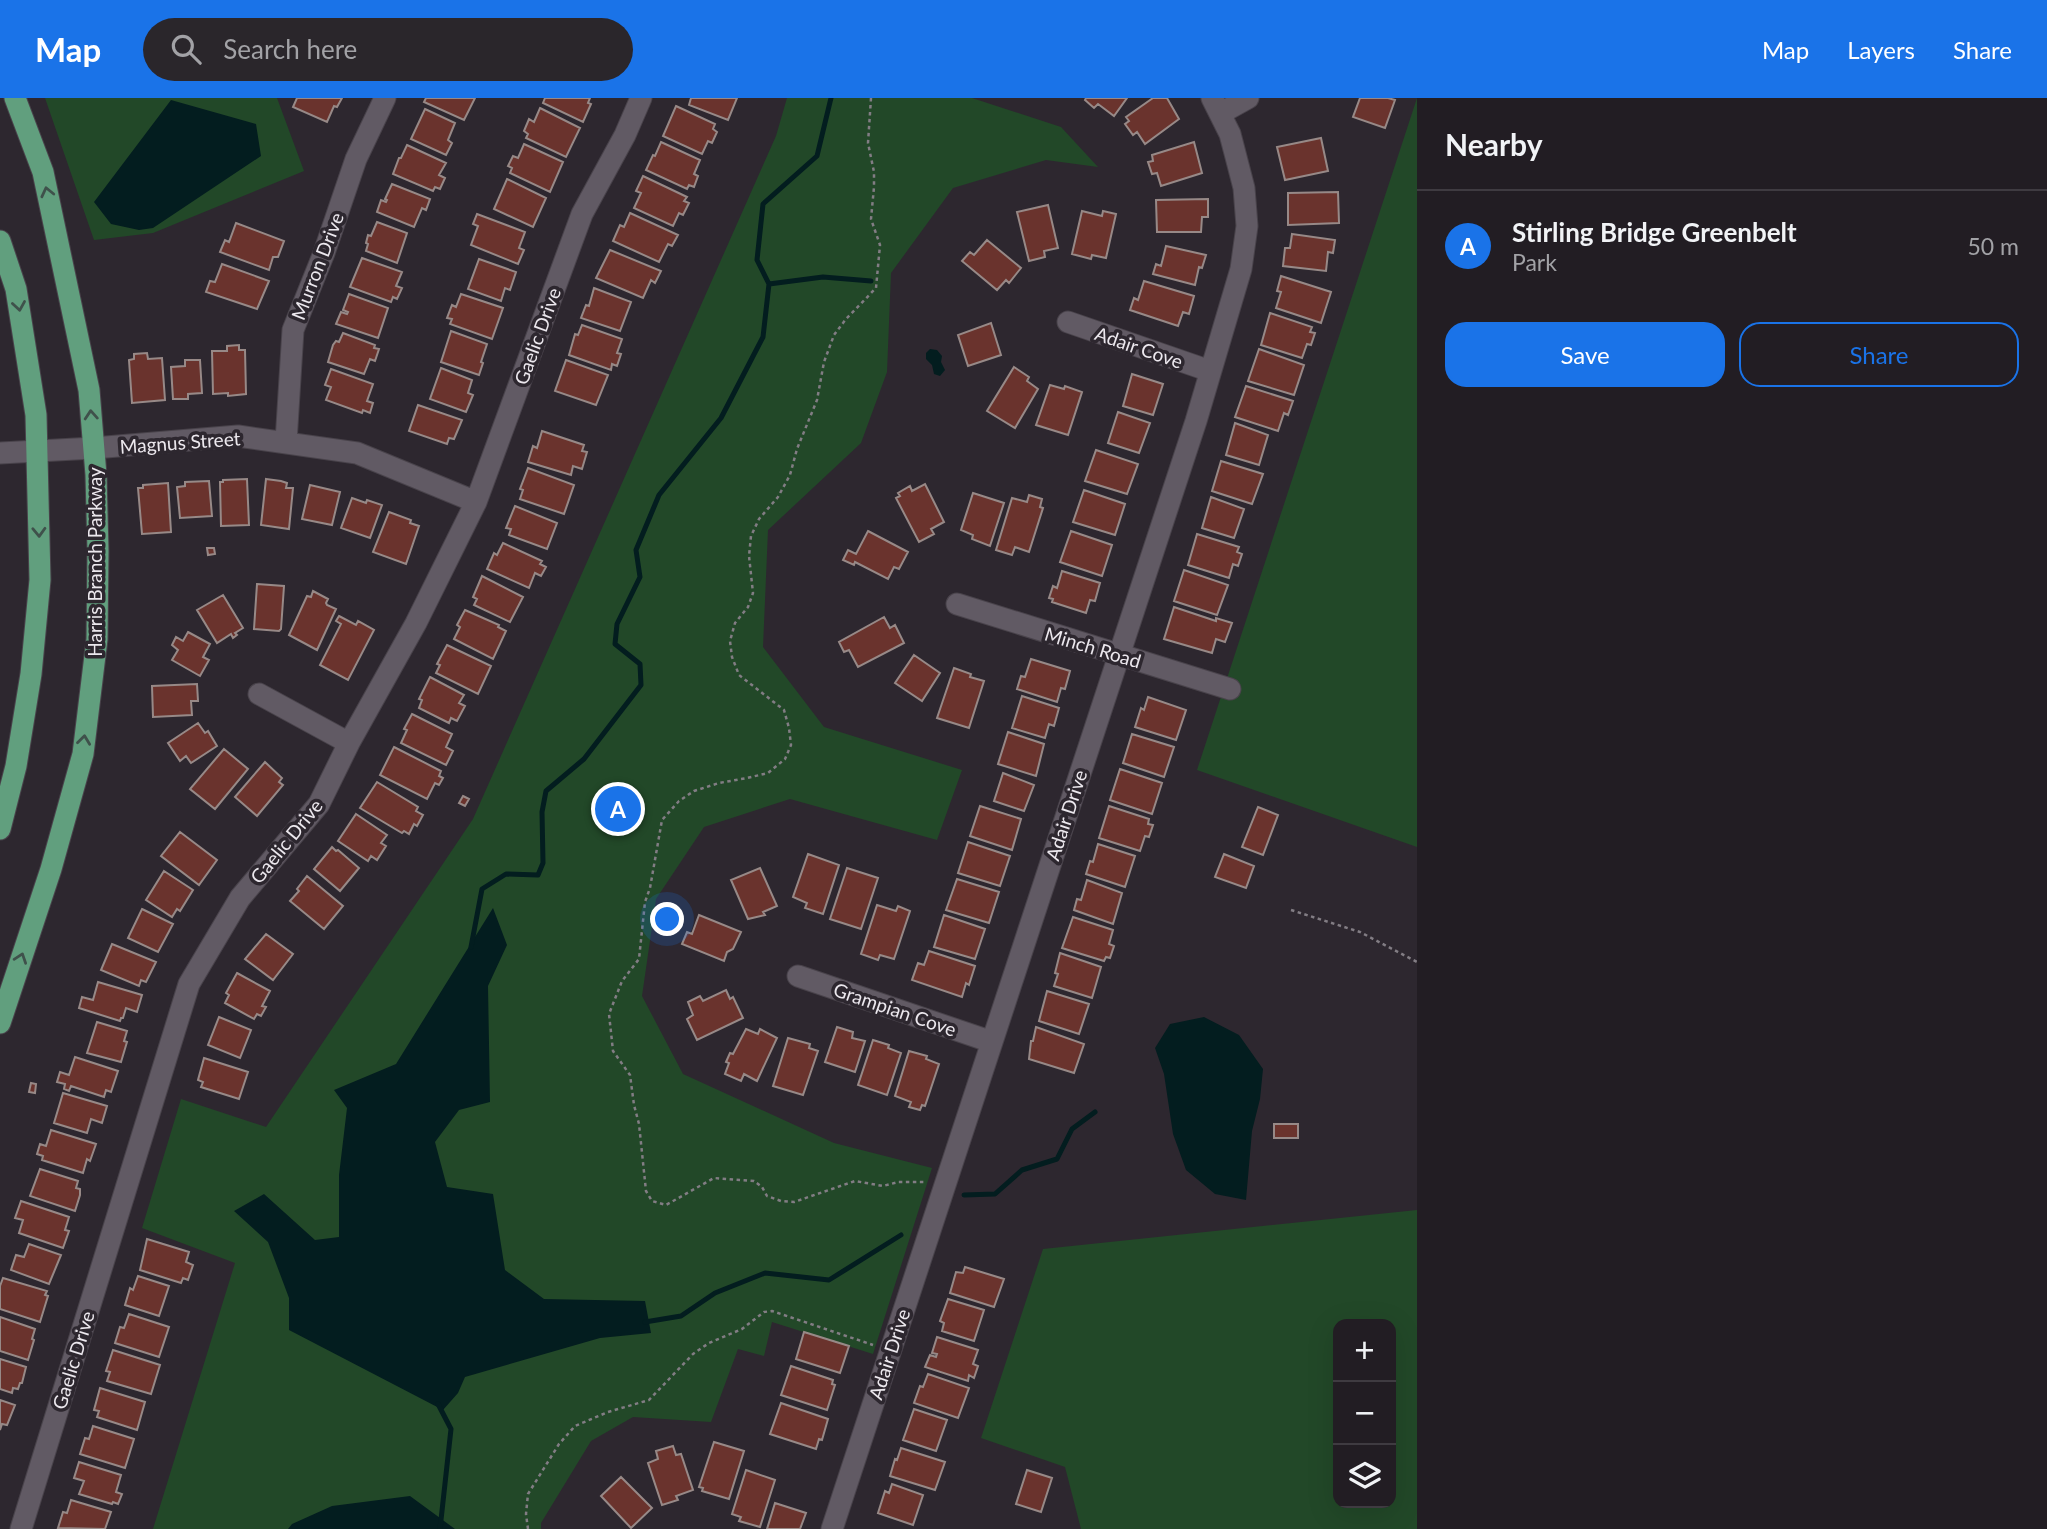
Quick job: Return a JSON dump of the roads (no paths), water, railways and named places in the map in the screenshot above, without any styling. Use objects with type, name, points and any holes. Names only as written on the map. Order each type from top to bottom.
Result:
[{"type":"main road","name":"Harris Branch Parkway","points":[[0,1023],[51,869],[82,754],[97,639],[98,551],[89,390],[43,172],[15,98]]},
{"type":"main road","points":[[0,241],[16,289],[36,415],[40,580],[31,674],[16,766],[0,829]]},
{"type":"street","name":"Murron Drive","points":[[286,442],[293,330],[324,253],[356,159],[385,98]]},
{"type":"street","name":"Gaelic Drive","points":[[20,1529],[189,984],[240,898],[319,804],[349,743],[416,623],[476,502],[582,214],[625,135],[641,98]]},
{"type":"street","points":[[1216,105],[1248,98]]},
{"type":"street","name":"Adair Drive","points":[[832,1529],[1119,656],[1241,269],[1247,226],[1244,188],[1230,134],[1216,105]]},
{"type":"street","name":"Adair Cove","points":[[1068,322],[1210,371]]},
{"type":"street","name":"Magnus Street","points":[[0,453],[238,436],[357,453],[476,502]]},
{"type":"street","name":"Minch Road","points":[[957,604],[1230,689]]},
{"type":"street","points":[[259,694],[349,743]]},
{"type":"street","name":"Grampian Cove","points":[[798,976],[992,1042]]},
{"type":"waterway","points":[[471,947],[482,889],[506,874],[538,875],[543,863],[542,812],[546,791],[584,759],[641,685],[640,664],[615,644],[617,624],[640,577],[636,550],[659,495],[721,418],[763,337],[769,284],[757,260],[763,204],[817,156],[831,98]]},
{"type":"waterway","points":[[769,284],[823,277],[871,281]]},
{"type":"waterway","points":[[964,1195],[995,1194],[1022,1170],[1057,1159],[1072,1129],[1095,1112]]},
{"type":"waterway","points":[[645,1322],[681,1316],[715,1293],[765,1273],[829,1280],[901,1235]]},
{"type":"waterway","points":[[438,1404],[451,1429],[440,1529]]},
{"type":"place","name":"Stirling Bridge Greenbelt","points":[[618,809]]}]
